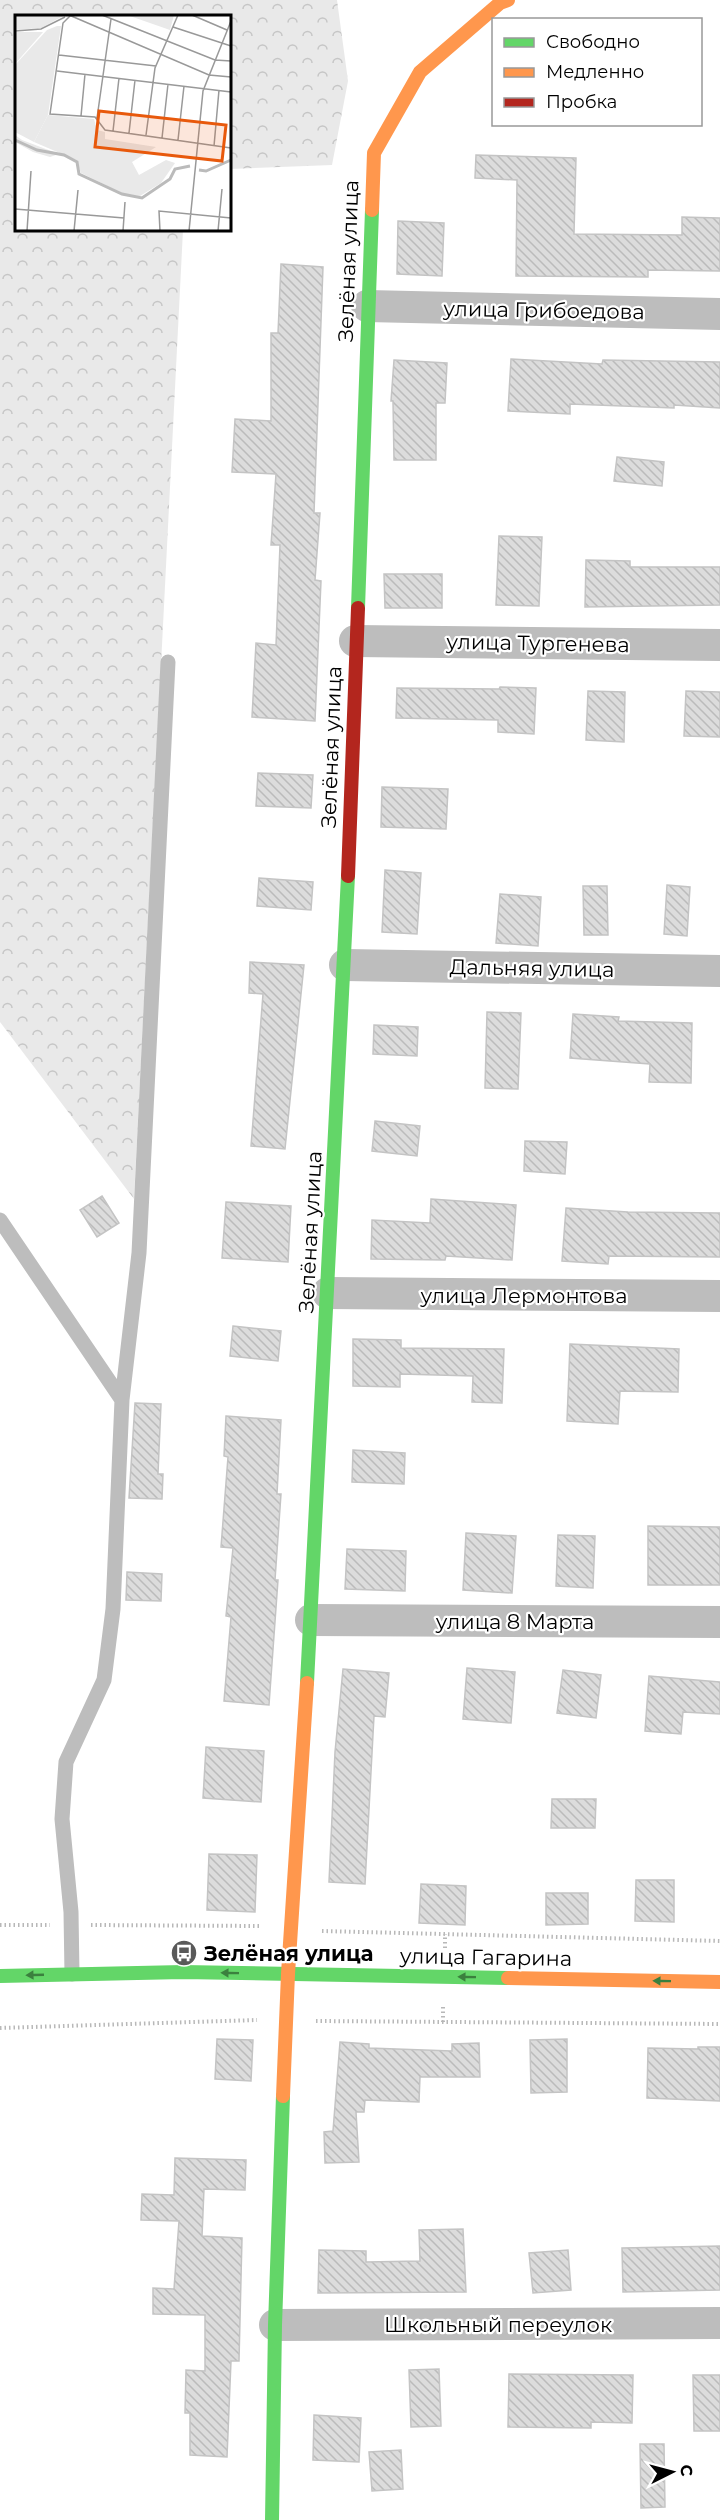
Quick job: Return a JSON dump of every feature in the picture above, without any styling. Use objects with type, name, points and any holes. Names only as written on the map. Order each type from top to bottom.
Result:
[{"type":"street","name":"Зелёная улица","points":[[272,2520],[275,2325],[286,2020],[311,1620],[345,965],[374,153],[420,72],[500,3],[508,0]]},
{"type":"street","name":"улица Грибоедова","points":[[367,306],[720,314]]},
{"type":"street","name":"улица Тургенева","points":[[356,641],[720,645]]},
{"type":"street","name":"Дальняя улица","points":[[345,965],[720,971]]},
{"type":"street","name":"улица Лермонтова","points":[[328,1293],[720,1296]]},
{"type":"street","name":"улица 8 Марта","points":[[311,1620],[720,1622]]},
{"type":"street","name":"улица Гагарина","points":[[0,1976],[288,1974],[720,1982]]},
{"type":"street","name":"Школьный переулок","points":[[275,2325],[720,2323]]},
{"type":"lane","points":[[72,1974],[71,1925],[62,1819],[66,1762],[104,1680],[112,1609],[122,1400],[139,1253],[168,662]]},
{"type":"lane","points":[[0,1220],[122,1400]]},
{"type":"path","points":[[0,1925],[260,1926],[291,1929],[720,1941]]},
{"type":"path","points":[[0,2028],[286,2020],[720,2024]]},
{"type":"green space","points":[[0,0],[337,0],[348,81],[332,165],[231,169],[231,15],[15,15],[15,231],[183,231],[134,1199],[0,1022]]},
{"type":"building","points":[[476,155],[576,158],[574,234],[682,235],[682,217],[720,218],[720,271],[648,270],[648,277],[516,276],[517,180],[475,178]]},
{"type":"building","points":[[398,221],[444,223],[442,276],[397,274]]},
{"type":"building","points":[[281,264],[323,267],[314,513],[320,513],[315,580],[321,581],[315,721],[252,717],[256,643],[276,645],[280,545],[271,545],[276,474],[232,472],[235,419],[271,421],[271,333],[278,333]]},
{"type":"building","points":[[511,359],[602,364],[603,360],[720,362],[720,408],[570,404],[570,414],[508,411]]},
{"type":"building","points":[[394,360],[447,363],[445,403],[436,403],[436,460],[394,460],[393,401],[391,401]]},
{"type":"building","points":[[617,457],[664,462],[662,486],[614,481]]},
{"type":"building","points":[[499,536],[542,537],[539,606],[496,605]]},
{"type":"building","points":[[586,560],[630,561],[630,567],[720,567],[720,605],[585,607]]},
{"type":"building","points":[[384,574],[442,574],[442,608],[385,608]]},
{"type":"building","points":[[500,687],[536,688],[534,734],[498,732],[498,720],[396,718],[397,688],[499,689]]},
{"type":"building","points":[[588,691],[625,692],[624,742],[586,740]]},
{"type":"building","points":[[686,691],[720,692],[720,737],[684,736]]},
{"type":"building","points":[[258,773],[313,775],[311,808],[256,806]]},
{"type":"building","points":[[382,787],[448,789],[446,829],[381,827]]},
{"type":"building","points":[[385,870],[421,873],[417,934],[382,932]]},
{"type":"building","points":[[259,878],[313,882],[311,910],[257,906]]},
{"type":"building","points":[[667,885],[690,887],[687,936],[664,934]]},
{"type":"building","points":[[583,886],[607,886],[608,935],[584,935]]},
{"type":"building","points":[[500,894],[541,897],[538,946],[496,943]]},
{"type":"building","points":[[250,962],[304,965],[285,1149],[251,1146],[263,994],[249,993]]},
{"type":"building","points":[[487,1012],[521,1013],[518,1089],[485,1088]]},
{"type":"building","points":[[573,1014],[619,1017],[618,1021],[692,1023],[691,1083],[649,1082],[650,1064],[570,1058]]},
{"type":"building","points":[[374,1025],[418,1027],[417,1056],[373,1054]]},
{"type":"building","points":[[375,1121],[420,1126],[417,1156],[372,1151]]},
{"type":"building","points":[[525,1141],[567,1142],[565,1174],[524,1171]]},
{"type":"building","points":[[102,1196],[119,1223],[97,1237],[80,1210]]},
{"type":"building","points":[[431,1199],[516,1205],[512,1260],[446,1256],[445,1260],[371,1259],[372,1220],[430,1223]]},
{"type":"building","points":[[226,1202],[291,1206],[288,1262],[222,1258]]},
{"type":"building","points":[[566,1208],[628,1212],[720,1213],[720,1257],[609,1256],[608,1264],[562,1261]]},
{"type":"building","points":[[233,1326],[281,1331],[278,1361],[230,1356]]},
{"type":"building","points":[[353,1339],[401,1340],[401,1348],[504,1349],[502,1403],[472,1402],[473,1376],[400,1374],[400,1387],[353,1386]]},
{"type":"building","points":[[570,1344],[679,1349],[678,1392],[620,1391],[618,1424],[567,1421]]},
{"type":"building","points":[[135,1403],[161,1404],[158,1474],[163,1474],[162,1499],[129,1498]]},
{"type":"building","points":[[226,1416],[281,1420],[277,1494],[281,1494],[275,1580],[278,1580],[269,1705],[224,1701],[231,1617],[226,1616],[233,1548],[221,1547],[228,1457],[224,1456]]},
{"type":"building","points":[[353,1450],[405,1453],[404,1484],[352,1482]]},
{"type":"building","points":[[648,1526],[720,1527],[720,1585],[648,1585]]},
{"type":"building","points":[[466,1533],[516,1536],[512,1593],[463,1590]]},
{"type":"building","points":[[558,1535],[595,1536],[593,1588],[556,1586]]},
{"type":"building","points":[[347,1549],[406,1551],[405,1591],[345,1589]]},
{"type":"building","points":[[127,1572],[162,1574],[161,1601],[126,1600]]},
{"type":"building","points":[[467,1668],[515,1672],[511,1723],[463,1719]]},
{"type":"building","points":[[343,1669],[389,1673],[385,1717],[374,1716],[365,1884],[329,1882],[335,1752]]},
{"type":"building","points":[[563,1670],[601,1675],[596,1718],[557,1713]]},
{"type":"building","points":[[649,1676],[720,1682],[720,1714],[683,1712],[681,1734],[645,1731]]},
{"type":"building","points":[[206,1747],[264,1751],[261,1802],[203,1798]]},
{"type":"building","points":[[552,1799],[596,1799],[595,1828],[551,1828]]},
{"type":"building","points":[[209,1854],[257,1855],[255,1912],[207,1910]]},
{"type":"building","points":[[636,1880],[674,1880],[674,1922],[635,1921]]},
{"type":"building","points":[[421,1884],[466,1886],[465,1925],[419,1923]]},
{"type":"building","points":[[546,1893],[588,1893],[588,1924],[546,1925]]},
{"type":"building","points":[[217,2039],[253,2040],[251,2081],[215,2079]]},
{"type":"building","points":[[567,2039],[567,2092],[531,2093],[530,2040]]},
{"type":"building","points":[[340,2042],[369,2044],[369,2048],[452,2051],[452,2044],[479,2043],[480,2077],[420,2077],[419,2102],[365,2100],[364,2112],[356,2112],[359,2162],[325,2163],[324,2132],[333,2131]]},
{"type":"building","points":[[698,2047],[720,2047],[720,2101],[647,2098],[648,2048],[698,2049]]},
{"type":"building","points":[[175,2158],[246,2160],[245,2190],[204,2189],[202,2236],[242,2238],[239,2361],[231,2361],[227,2457],[190,2455],[190,2413],[185,2413],[186,2370],[205,2371],[205,2315],[153,2314],[153,2288],[174,2289],[179,2221],[141,2220],[142,2194],[174,2195]]},
{"type":"building","points":[[463,2229],[466,2292],[318,2293],[319,2250],[366,2251],[366,2262],[420,2261],[419,2230]]},
{"type":"building","points":[[720,2246],[720,2290],[623,2292],[622,2248]]},
{"type":"building","points":[[568,2250],[571,2290],[533,2293],[529,2253]]},
{"type":"building","points":[[439,2369],[441,2426],[411,2427],[409,2370]]},
{"type":"building","points":[[509,2374],[633,2375],[632,2423],[591,2422],[591,2428],[508,2427]]},
{"type":"building","points":[[693,2375],[720,2375],[720,2431],[694,2431]]},
{"type":"building","points":[[314,2415],[361,2418],[359,2462],[313,2460]]},
{"type":"building","points":[[640,2444],[664,2444],[665,2507],[641,2508]]},
{"type":"building","points":[[401,2450],[403,2489],[372,2491],[369,2452]]},
{"type":"traffic: fast","points":[[358,608],[372,210]]},
{"type":"traffic: fast","points":[[307,1683],[348,876]]},
{"type":"traffic: fast","points":[[0,1976],[183,1972],[508,1978]]},
{"type":"traffic: fast","points":[[272,2520],[275,2325],[283,2096]]},
{"type":"traffic: slow","points":[[372,210],[374,153],[420,72],[500,3],[508,0]]},
{"type":"traffic: slow","points":[[283,2096],[288,1974],[307,1683]]},
{"type":"traffic: slow","points":[[508,1978],[720,1982]]},
{"type":"traffic: jam","points":[[348,876],[358,608]]},
{"type":"place","name":"Зелёная улица","points":[[184,1953]]}]
